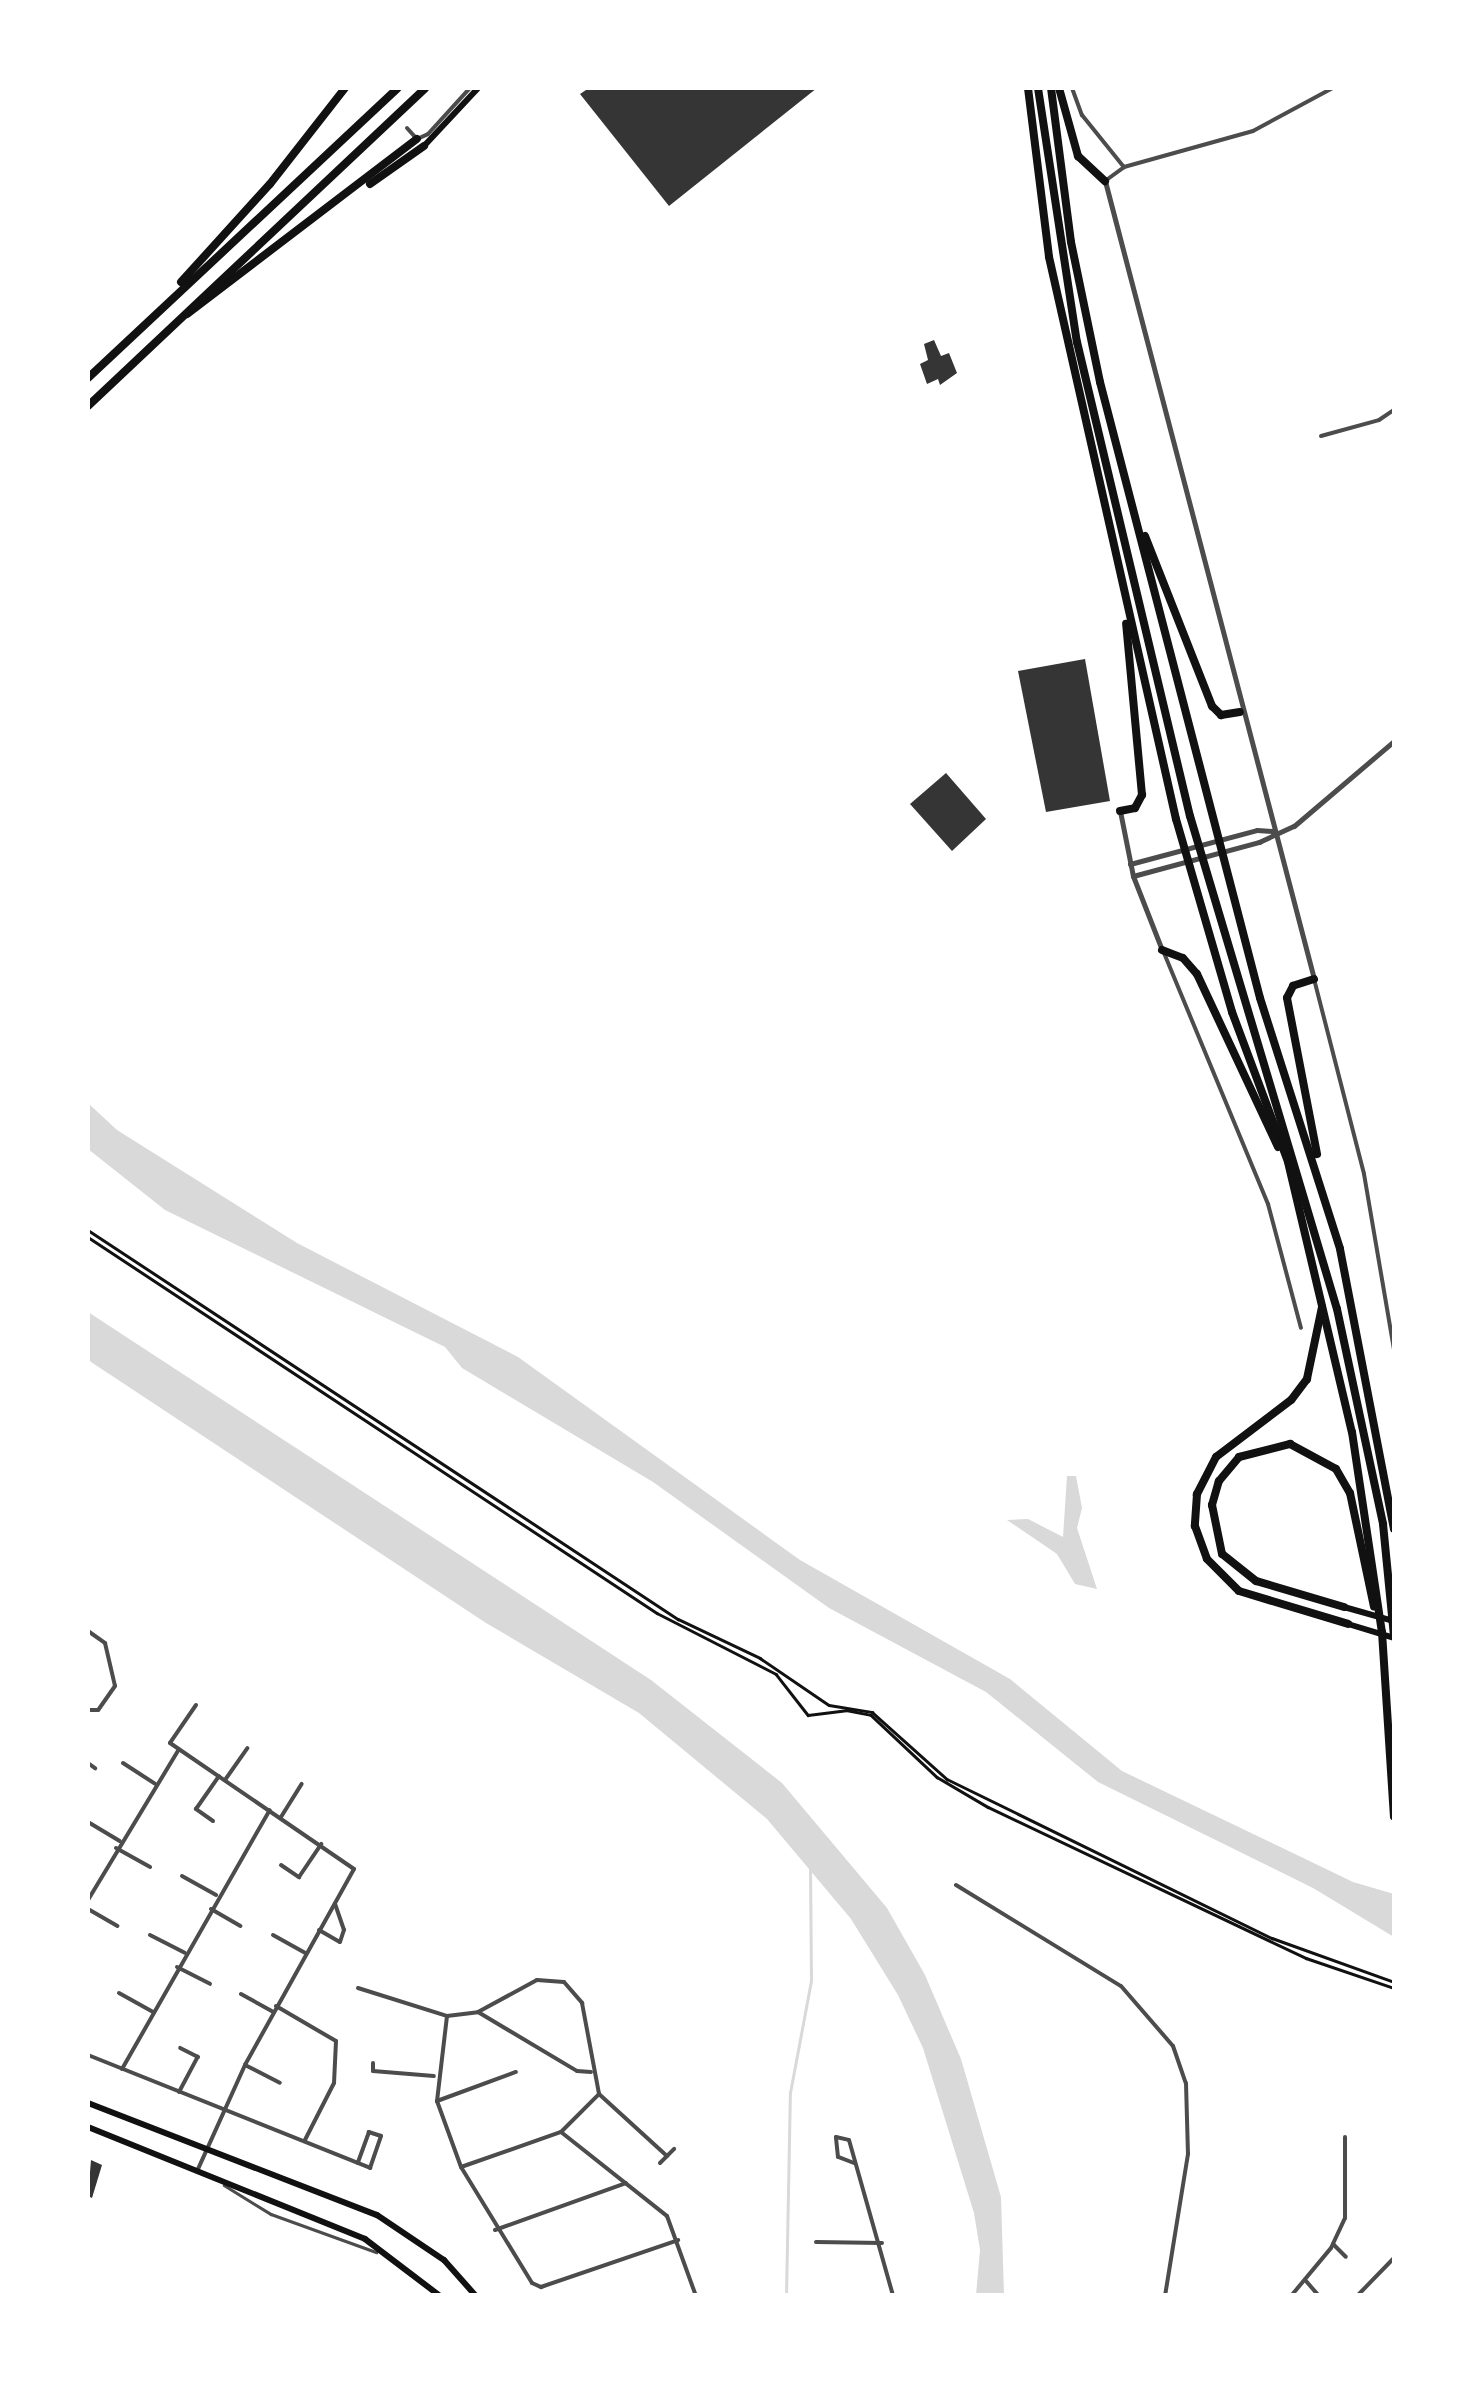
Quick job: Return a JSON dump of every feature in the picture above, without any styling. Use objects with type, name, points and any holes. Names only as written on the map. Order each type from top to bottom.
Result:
[{"type":"highway","points":[[88,378],[399,88]]},
{"type":"highway","points":[[88,406],[422,88]]},
{"type":"highway","points":[[1028,88],[1049,257],[1176,819],[1198,902],[1288,1162],[1352,1432],[1382,1632],[1394,1817]]},
{"type":"highway","points":[[1038,88],[1074,326],[1190,816],[1333,1291],[1383,1524],[1394,1637]]},
{"type":"highway","points":[[1051,88],[1074,260],[1231,892],[1317,1168],[1385,1470],[1394,1529]]},
{"type":"highway","points":[[1060,88],[1075,149],[1105,181]]},
{"type":"highway","points":[[144,322],[270,184],[340,90]]},
{"type":"highway","points":[[158,336],[250,264],[421,142]]},
{"type":"highway","points":[[1140,528],[1213,708],[1222,715],[1240,712]]},
{"type":"highway","points":[[1120,811],[1135,808],[1142,795],[1127,614]]},
{"type":"highway","points":[[1162,950],[1183,958],[1197,974],[1288,1162]]},
{"type":"highway","points":[[1314,979],[1293,986],[1287,998],[1316,1126],[1317,1168]]},
{"type":"highway","points":[[1323,1298],[1320,1338],[1307,1379],[1291,1400],[1216,1457],[1196,1494],[1194,1519],[1207,1559],[1239,1591],[1348,1624]]},
{"type":"highway","points":[[1344,1607],[1256,1581],[1222,1554],[1212,1505],[1219,1481],[1239,1457],[1290,1444],[1336,1469],[1350,1493],[1382,1632]]},
{"type":"highway","points":[[1385,1470],[1394,1490]]},
{"type":"main road","points":[[421,142],[478,88]]},
{"type":"main road","points":[[1344,1607],[1394,1621]]},
{"type":"main road","points":[[1348,1624],[1394,1637]]},
{"type":"main road","points":[[88,2103],[377,2215],[444,2260],[476,2296]]},
{"type":"main road","points":[[88,2126],[198,2169],[395,2256],[440,2296]]},
{"type":"street","points":[[407,128],[421,142],[470,88]]},
{"type":"street","points":[[1072,88],[1082,116],[1124,167]]},
{"type":"street","points":[[1333,88],[1252,131],[1124,167],[1105,181],[1240,712],[1276,832],[1364,1174],[1394,1350]]},
{"type":"street","points":[[1321,436],[1379,420],[1394,410]]},
{"type":"street","points":[[1133,876],[1259,842],[1294,826],[1394,741]]},
{"type":"street","points":[[1120,811],[1133,876],[1273,1217],[1300,1328]]},
{"type":"street","points":[[1130,864],[1257,830],[1276,832]]},
{"type":"street","points":[[88,1632],[106,1643],[115,1686],[98,1710],[88,1710]]},
{"type":"street","points":[[196,1705],[170,1744],[354,1869],[222,2109],[198,2169]]},
{"type":"street","points":[[225,1780],[247,1748]]},
{"type":"street","points":[[88,1899],[178,1749]]},
{"type":"street","points":[[123,1762],[155,1784]]},
{"type":"street","points":[[88,1763],[95,1768]]},
{"type":"street","points":[[213,1821],[196,1809],[219,1776]]},
{"type":"street","points":[[280,1817],[302,1784]]},
{"type":"street","points":[[122,2069],[209,1908],[270,1810]]},
{"type":"street","points":[[88,1822],[120,1841]]},
{"type":"street","points":[[281,1865],[299,1877],[322,1844]]},
{"type":"street","points":[[116,1848],[150,1867]]},
{"type":"street","points":[[182,1876],[216,1896]]},
{"type":"street","points":[[956,1885],[1121,1986],[1173,2046],[1186,2082],[1188,2154],[1164,2296]]},
{"type":"street","points":[[319,1930],[340,1942],[344,1930],[335,1904]]},
{"type":"street","points":[[209,1908],[242,1926]]},
{"type":"street","points":[[88,1910],[118,1926]]},
{"type":"street","points":[[150,1935],[184,1953]]},
{"type":"street","points":[[273,1935],[305,1953]]},
{"type":"street","points":[[177,1967],[210,1984]]},
{"type":"street","points":[[358,1988],[447,2016],[478,2012],[537,1980],[564,1982],[582,2003],[591,2072],[599,2094],[667,2156]]},
{"type":"street","points":[[119,1993],[153,2012]]},
{"type":"street","points":[[241,1994],[336,2041],[334,2083],[304,2141]]},
{"type":"street","points":[[478,2012],[577,2071],[591,2072]]},
{"type":"street","points":[[447,2016],[435,2076],[437,2101],[461,2167],[495,2230],[541,2287],[678,2240]]},
{"type":"street","points":[[179,2092],[198,2057],[180,2048]]},
{"type":"street","points":[[88,2056],[370,2168],[381,2136],[369,2132],[358,2163]]},
{"type":"street","points":[[373,2063],[373,2072],[435,2076]]},
{"type":"street","points":[[245,2065],[280,2083]]},
{"type":"street","points":[[437,2101],[516,2072]]},
{"type":"street","points":[[461,2167],[561,2132],[599,2094]]},
{"type":"street","points":[[561,2132],[667,2216],[696,2296]]},
{"type":"street","points":[[1290,2296],[1306,2282],[1345,2218],[1345,2137]]},
{"type":"street","points":[[854,2163],[838,2157],[836,2138],[849,2140],[882,2243],[893,2296]]},
{"type":"street","points":[[660,2163],[674,2148]]},
{"type":"street","points":[[495,2230],[626,2183]]},
{"type":"street","points":[[816,2242],[882,2243]]},
{"type":"street","points":[[1332,2244],[1346,2257]]},
{"type":"street","points":[[1356,2296],[1394,2258]]},
{"type":"street","points":[[1306,2282],[1319,2296]]},
{"type":"lane","points":[[198,2169],[271,2214],[395,2256]]},
{"type":"path","points":[[88,1230],[678,1619],[760,1658],[826,1703],[872,1712],[947,1779],[1272,1938],[1394,1985]]},
{"type":"path","points":[[88,1237],[657,1613],[770,1670],[808,1715],[853,1710],[871,1715],[932,1773],[988,1807],[1306,1958],[1394,1985]]},
{"type":"shaded area","points":[[88,1103],[117,1130],[297,1243],[518,1357],[800,1560],[1010,1679],[1122,1771],[1353,1882],[1394,1894],[1394,1937],[1313,1888],[1098,1782],[986,1692],[829,1608],[653,1482],[462,1368],[445,1347],[165,1210],[88,1149]]},
{"type":"shaded area","points":[[88,1312],[651,1680],[782,1783],[887,1908],[925,1975],[961,2059],[1001,2197],[1004,2295],[976,2295],[980,2250],[974,2213],[923,2048],[898,1995],[851,1919],[767,1819],[639,1713],[486,1623],[88,1360]]},
{"type":"shaded area","points":[[1067,1476],[1076,1476],[1082,1508],[1077,1528],[1097,1589],[1075,1584],[1057,1554],[1007,1520],[1028,1519],[1063,1537]]},
{"type":"building","points":[[589,88],[817,88],[669,206],[580,94]]},
{"type":"building","points":[[934,340],[941,356],[949,353],[957,373],[940,385],[938,379],[927,384],[920,364],[928,360],[924,344]]},
{"type":"building","points":[[1085,659],[1110,801],[1046,812],[1018,671]]},
{"type":"building","points":[[946,773],[986,819],[952,851],[910,804]]},
{"type":"building","points":[[91,2160],[102,2165],[92,2198],[88,2196]]},
{"type":"waterway","points":[[786,2296],[790,2093],[811,1981],[810,1865]]}]
